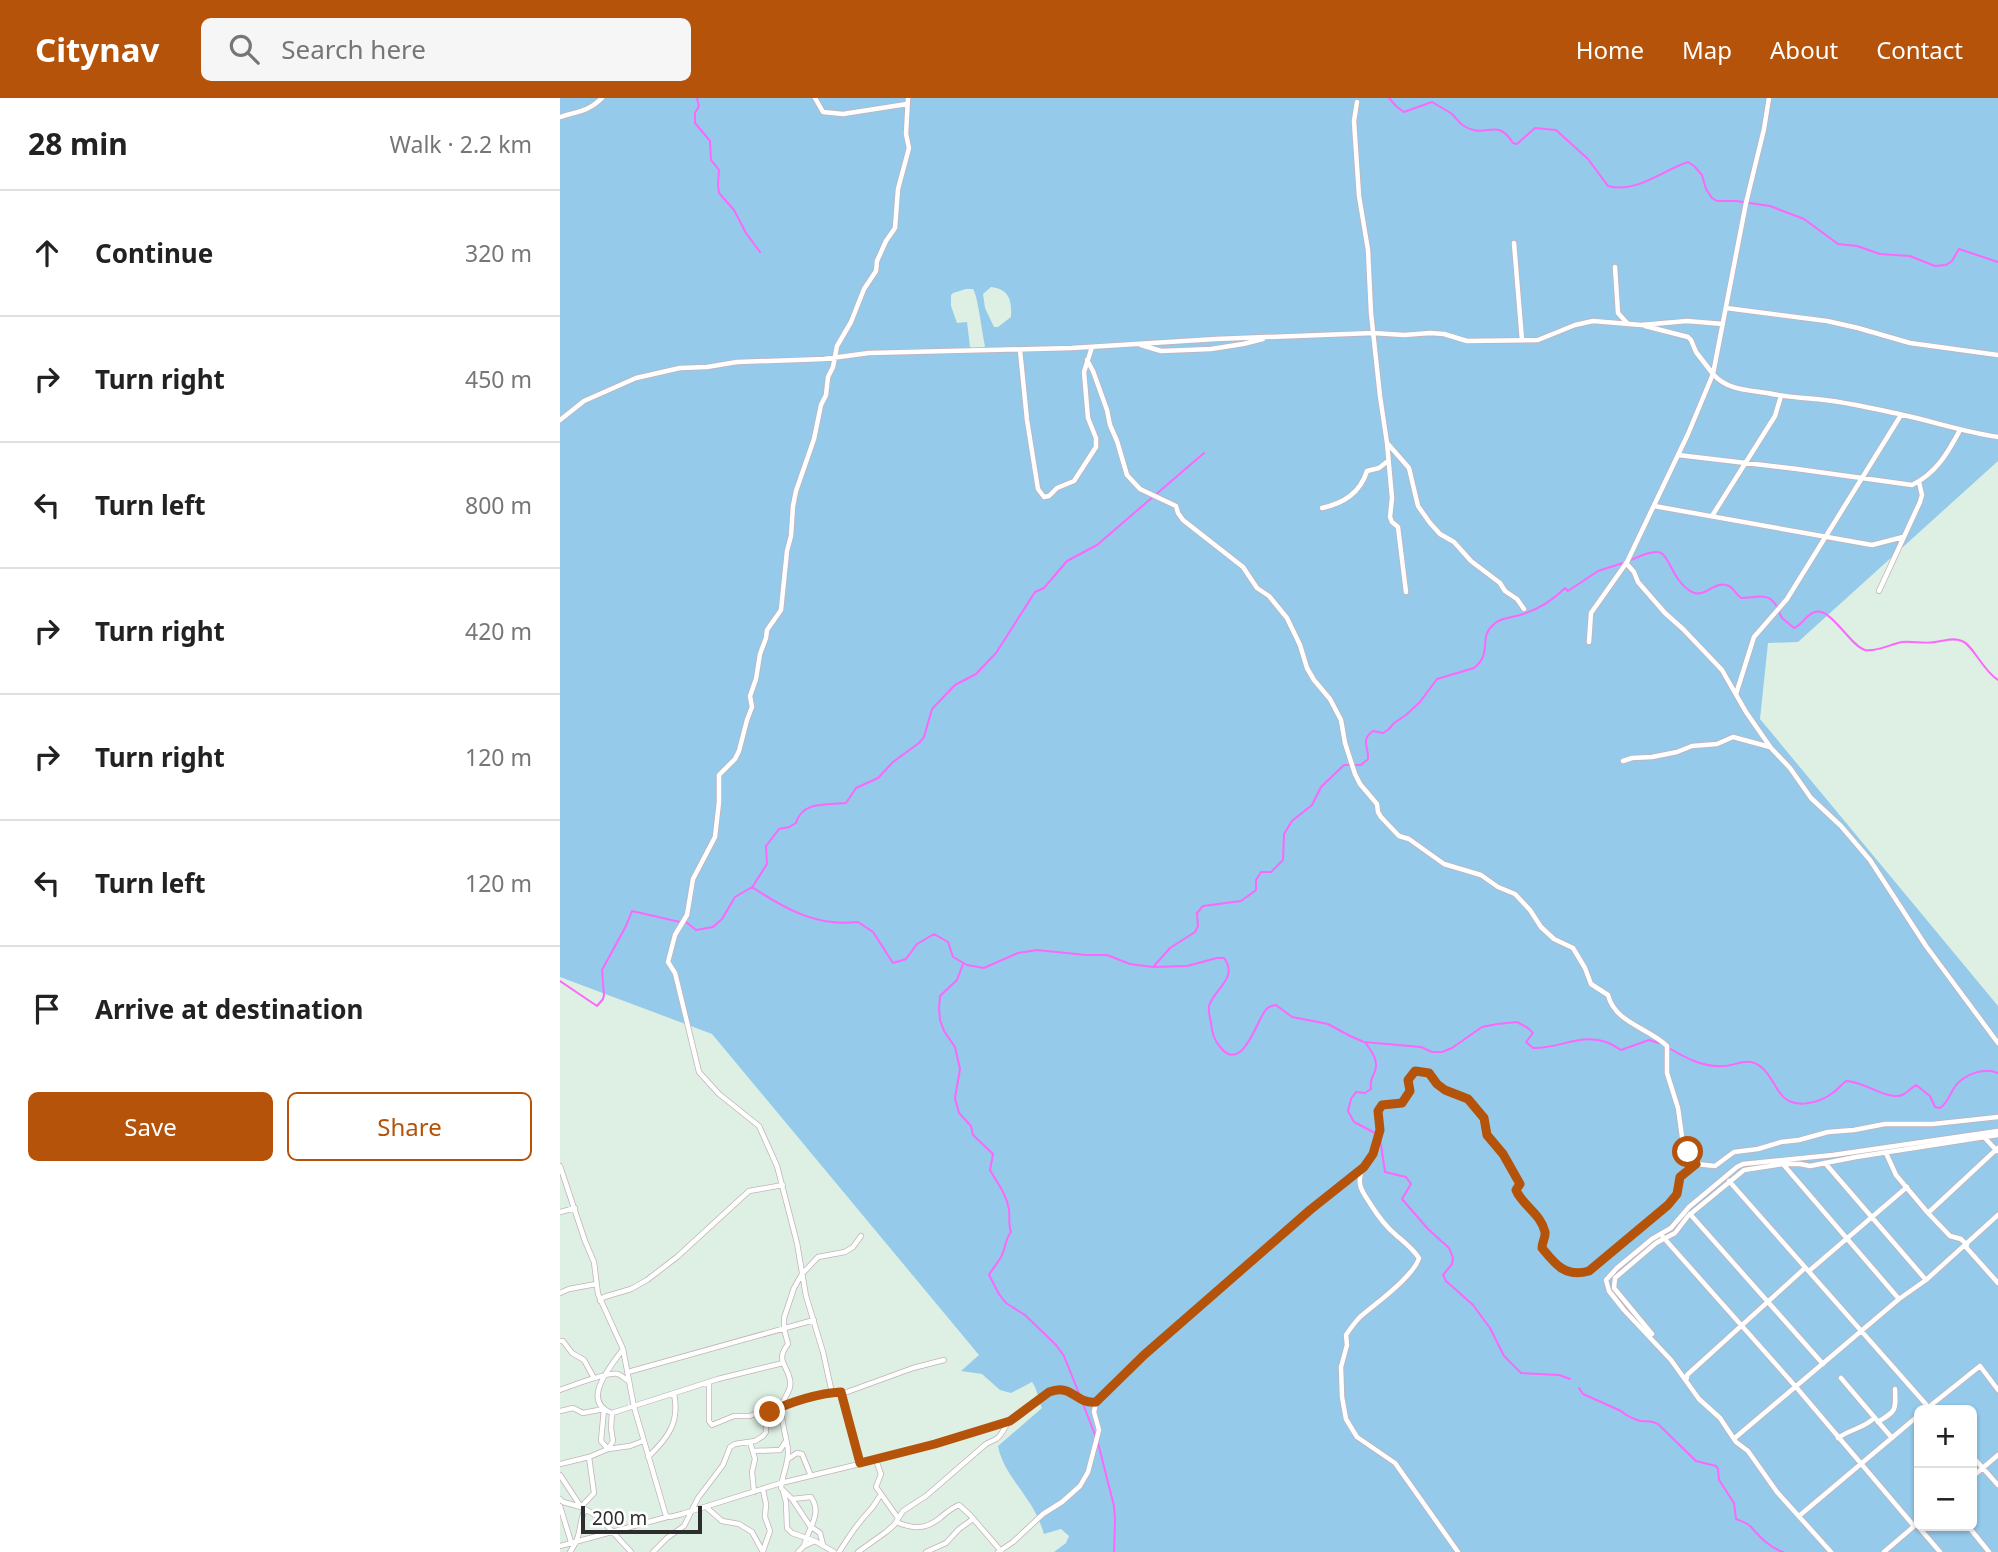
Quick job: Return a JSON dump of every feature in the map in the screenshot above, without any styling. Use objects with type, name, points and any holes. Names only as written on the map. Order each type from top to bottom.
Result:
[{"type":"street","points":[[560,117],[591,109],[602,98]]},
{"type":"street","points":[[815,98],[823,112],[843,114],[907,101],[906,134],[909,148],[898,189],[895,228],[886,241],[877,261],[876,271],[864,289],[851,323],[837,346],[814,439],[796,491],[791,536],[786,551],[781,610],[767,630],[750,696],[752,707],[739,751],[719,775],[719,810],[715,837],[693,878],[687,915],[678,928],[668,962],[675,973],[699,1072],[719,1094],[759,1126],[777,1166],[797,1243],[806,1296],[832,1393]]},
{"type":"street","points":[[1588,642],[1591,613],[1626,563],[1713,374],[1769,98]]},
{"type":"street","points":[[1357,102],[1354,121],[1356,160],[1389,460],[1392,498],[1390,517],[1398,527],[1406,592]]},
{"type":"street","points":[[1514,243],[1522,340]]},
{"type":"street","points":[[1615,267],[1618,313],[1627,323]]},
{"type":"street","points":[[1726,308],[1816,319],[1910,344],[1998,355]]},
{"type":"street","points":[[1641,325],[1687,321],[1723,324]]},
{"type":"street","points":[[560,420],[584,401],[635,378],[681,368],[737,362],[824,359],[869,353],[1020,350],[1373,333],[1444,334],[1467,341],[1538,340],[1584,322],[1641,325],[1688,337],[1713,374],[1726,386],[1828,401],[1998,437]]},
{"type":"street","points":[[1138,344],[1161,351],[1211,349],[1270,337]]},
{"type":"street","points":[[1020,350],[1038,489],[1044,497],[1074,481],[1096,447],[1097,441],[1089,421],[1084,372],[1091,347]]},
{"type":"street","points":[[1087,359],[1128,478],[1140,489],[1176,506],[1180,517],[1242,567],[1257,588],[1269,596],[1287,618],[1307,668],[1341,720],[1355,774],[1377,804],[1381,817],[1399,836],[1409,839],[1444,864],[1481,875],[1498,887],[1515,894],[1541,927],[1554,939],[1574,950],[1591,984],[1608,995],[1619,1014],[1667,1046],[1667,1073],[1678,1108],[1683,1144],[1696,1164]]},
{"type":"street","points":[[1712,516],[1775,415],[1781,396]]},
{"type":"street","points":[[1736,694],[1754,638],[1787,599],[1901,415]]},
{"type":"street","points":[[1678,455],[1912,485],[1940,464],[1960,430]]},
{"type":"street","points":[[1387,443],[1409,468],[1418,506],[1430,523],[1440,534],[1454,542],[1471,561],[1500,583],[1524,609]]},
{"type":"street","points":[[1322,508],[1348,499],[1359,489],[1367,471],[1378,468],[1389,460]]},
{"type":"street","points":[[1879,591],[1920,502],[1922,495],[1919,482]]},
{"type":"street","points":[[1654,506],[1877,545],[1903,537]]},
{"type":"street","points":[[1626,563],[1638,582],[1665,613],[1722,670],[1771,748],[1790,768],[1811,798],[1841,826],[1870,860],[1926,946],[1998,1043]]},
{"type":"street","points":[[1623,761],[1717,744],[1733,737],[1771,748]]},
{"type":"street","points":[[1458,1552],[1395,1464],[1357,1437],[1346,1419],[1342,1397],[1341,1367],[1346,1335],[1360,1317],[1372,1310],[1410,1275],[1419,1258],[1415,1251],[1387,1226],[1360,1189],[1362,1170],[1373,1154],[1380,1130],[1378,1111],[1382,1105],[1402,1103],[1410,1091],[1409,1077],[1415,1071],[1429,1073],[1445,1090],[1468,1099],[1484,1118],[1487,1135],[1503,1154],[1520,1184],[1516,1190],[1517,1194],[1534,1212],[1544,1230],[1542,1248],[1560,1269],[1585,1273],[1668,1205],[1677,1194],[1680,1177],[1696,1164],[1715,1166],[1734,1153],[1829,1132],[1885,1124],[1933,1124],[1998,1117]]},
{"type":"street","points":[[1662,1236],[1675,1233],[1690,1214],[1744,1170],[1782,1162],[1998,1133]]},
{"type":"street","points":[[1928,1213],[1998,1150],[1983,1135]]},
{"type":"street","points":[[1782,1162],[1810,1166],[1855,1154],[1886,1153],[1983,1135]]},
{"type":"street","points":[[1886,1153],[1896,1175],[1928,1213],[1950,1236],[1961,1239],[1998,1283]]},
{"type":"street","points":[[1782,1162],[1899,1299]]},
{"type":"street","points":[[1769,1164],[1751,1163],[1737,1167],[1689,1207],[1662,1236],[1617,1268],[1605,1283],[1624,1310],[1687,1378],[1699,1399],[1720,1418],[1777,1492],[1831,1552]]},
{"type":"street","points":[[1824,1163],[1926,1280]]},
{"type":"street","points":[[560,1166],[584,1241],[596,1266],[600,1301],[623,1349],[643,1441],[665,1515],[668,1517]]},
{"type":"street","points":[[876,1460],[881,1474],[876,1487],[897,1520],[918,1528],[931,1524],[959,1505],[1000,1551],[1042,1514],[1062,1502],[1080,1486],[1088,1472],[1099,1430],[1094,1412],[1096,1402],[1144,1355],[1310,1210],[1362,1170]]},
{"type":"street","points":[[1729,1181],[1862,1330],[1924,1405]]},
{"type":"street","points":[[600,1301],[647,1280],[677,1257],[749,1191],[783,1185]]},
{"type":"street","points":[[1687,1378],[1741,1325],[1907,1186]]},
{"type":"street","points":[[560,1212],[575,1208]]},
{"type":"street","points":[[1690,1214],[1823,1364]]},
{"type":"street","points":[[1736,1437],[1899,1299],[1926,1280],[1998,1215]]},
{"type":"street","points":[[861,1236],[845,1252],[818,1257],[803,1274],[791,1295],[784,1318],[788,1344],[782,1352],[783,1363],[790,1381],[788,1394],[781,1407],[788,1460],[782,1483],[787,1528],[836,1552],[864,1515],[873,1508],[881,1494]]},
{"type":"street","points":[[1662,1236],[1861,1465],[1914,1522]]},
{"type":"street","points":[[560,1293],[596,1284]]},
{"type":"street","points":[[628,1372],[814,1320]]},
{"type":"street","points":[[560,1341],[564,1341],[572,1353],[583,1360],[594,1378]]},
{"type":"street","points":[[623,1349],[598,1387],[601,1406],[612,1413],[709,1382],[783,1363]]},
{"type":"street","points":[[653,1552],[681,1529],[698,1498],[723,1465],[730,1447],[759,1440],[763,1436],[766,1432],[766,1418],[770,1412],[793,1402],[872,1384],[913,1368],[944,1360]]},
{"type":"street","points":[[1934,1405],[1979,1366],[1998,1390]]},
{"type":"street","points":[[560,1390],[617,1373],[629,1382]]},
{"type":"street","points":[[1841,1378],[1892,1438]]},
{"type":"street","points":[[709,1382],[709,1421],[712,1425],[737,1415],[750,1416],[763,1411],[770,1412]]},
{"type":"street","points":[[858,1552],[886,1532],[903,1511],[926,1496],[986,1444],[997,1439],[1010,1421],[1049,1392],[1066,1390],[1081,1400],[1096,1402]]},
{"type":"street","points":[[1838,1437],[1892,1415],[1895,1410],[1895,1390]]},
{"type":"street","points":[[841,1392],[860,1463]]},
{"type":"street","points":[[648,1457],[665,1439],[674,1423],[674,1394]]},
{"type":"street","points":[[560,1411],[573,1408],[583,1413],[604,1409]]},
{"type":"street","points":[[604,1409],[601,1441],[608,1449]]},
{"type":"street","points":[[608,1449],[613,1441],[612,1413]]},
{"type":"street","points":[[1799,1516],[1914,1419]]},
{"type":"street","points":[[560,1546],[1010,1421]]},
{"type":"street","points":[[753,1451],[780,1450],[786,1439]]},
{"type":"street","points":[[560,1464],[643,1441]]},
{"type":"street","points":[[749,1442],[755,1459],[752,1472],[754,1492]]},
{"type":"street","points":[[788,1460],[797,1453],[802,1454],[811,1476]]},
{"type":"street","points":[[1977,1473],[1998,1455]]},
{"type":"street","points":[[570,1552],[581,1530],[582,1509],[594,1493],[589,1457]]},
{"type":"street","points":[[1977,1461],[1998,1485]]},
{"type":"street","points":[[560,1475],[582,1509]]},
{"type":"street","points":[[763,1490],[765,1517],[770,1531],[763,1552]]},
{"type":"street","points":[[783,1491],[792,1499],[811,1527],[820,1533],[823,1545]]},
{"type":"street","points":[[792,1499],[812,1497],[817,1508],[817,1515],[804,1546]]},
{"type":"street","points":[[560,1499],[599,1517],[631,1552]]},
{"type":"street","points":[[560,1506],[575,1542]]},
{"type":"street","points":[[706,1507],[722,1521],[739,1524],[752,1532],[763,1552]]},
{"type":"street","points":[[926,1552],[946,1543],[973,1519]]},
{"type":"street","points":[[1884,1552],[1914,1526]]},
{"type":"street","points":[[1922,1531],[1941,1552]]},
{"type":"street","points":[[1972,1531],[1989,1552]]},
{"type":"street","points":[[798,1552],[815,1541]]},
{"type":"shaded area","points":[[560,98],[1998,98],[1998,461],[1798,642],[1768,643],[1760,719],[1998,1006],[1998,1552],[1054,1552],[1066,1543],[1069,1536],[1061,1529],[1044,1534],[1032,1507],[1006,1468],[998,1446],[1042,1408],[1036,1388],[1032,1382],[1011,1393],[1000,1390],[982,1374],[961,1371],[979,1355],[712,1034],[560,977]],"holes":[[[991,287],[1008,296],[1011,317],[994,327],[985,308],[983,294]],[[973,289],[975,293],[985,346],[983,349],[970,347],[967,322],[957,323],[951,306],[951,295]]]},
{"type":"waterway","points":[[697,98],[699,106],[695,113],[695,123],[710,141],[711,160],[719,170],[719,193],[734,210],[760,252]]},
{"type":"waterway","points":[[1389,98],[1404,112],[1432,102],[1472,130],[1496,129],[1517,144],[1535,128],[1556,130],[1588,159],[1608,186],[1629,187],[1688,162],[1702,175],[1706,189],[1717,201],[1770,206],[1804,219],[1838,244],[1857,246],[1880,254],[1910,256],[1935,266],[1946,265],[1952,261],[1959,249],[1998,262]]},
{"type":"waterway","points":[[753,886],[767,864],[766,846],[779,829],[796,823],[799,816],[809,808],[846,803],[856,788],[878,778],[893,762],[919,743],[924,737],[932,709],[955,685],[976,674],[996,653],[1035,592],[1044,588],[1067,561],[1097,545],[1204,453]]},
{"type":"waterway","points":[[1629,561],[1658,552],[1667,559],[1680,582],[1692,592],[1701,593],[1724,585],[1741,598],[1766,597],[1777,607]]},
{"type":"waterway","points":[[1154,966],[1170,948],[1195,932],[1198,926],[1197,913],[1203,906],[1241,901],[1256,890],[1256,880],[1261,872],[1271,872],[1283,860],[1284,834],[1292,821],[1312,805],[1321,787],[1344,765],[1361,765],[1368,759],[1366,741],[1369,734],[1373,731],[1383,733],[1389,729],[1420,702],[1437,679],[1474,668],[1483,657],[1486,635],[1496,622],[1535,610],[1565,588],[1568,591],[1598,571],[1623,563]]},
{"type":"waterway","points":[[1779,612],[1794,628],[1812,613],[1821,612],[1828,615],[1865,650],[1902,642],[1959,640],[1966,643],[1998,680]]},
{"type":"waterway","points":[[686,922],[696,930],[713,927],[722,919],[735,897],[752,887],[802,915],[829,922],[858,922],[873,932],[893,963],[906,959],[917,944],[934,934],[948,942],[953,957],[967,965],[984,968],[1018,953],[1037,950],[1107,955],[1130,964],[1153,967],[1187,966],[1224,958],[1229,972],[1209,1010],[1215,1039],[1228,1054],[1241,1051],[1265,1010],[1276,1005],[1292,1017],[1328,1024],[1364,1042],[1421,1047],[1432,1052],[1452,1048],[1482,1027],[1517,1022],[1533,1033],[1526,1042],[1533,1048],[1588,1039],[1606,1042],[1621,1050],[1649,1040],[1659,1043]]},
{"type":"waterway","points":[[560,981],[597,1006],[604,995],[602,970],[632,911],[680,922]]},
{"type":"waterway","points":[[963,964],[957,980],[940,996],[940,1020],[955,1047],[960,1069],[955,1098],[959,1113],[971,1126],[973,1135],[993,1154],[990,1170],[1008,1203],[1011,1232],[1001,1257],[989,1275],[1006,1303],[1025,1315],[1056,1345],[1064,1356],[1080,1396]]},
{"type":"waterway","points":[[1365,1042],[1376,1063],[1371,1089],[1365,1093],[1356,1092],[1348,1111],[1354,1122],[1377,1134]]},
{"type":"waterway","points":[[1667,1047],[1701,1064],[1756,1064],[1765,1070],[1785,1099],[1799,1103],[1821,1099],[1846,1081],[1896,1096],[1904,1094],[1916,1085],[1930,1096],[1935,1107],[1940,1108],[1956,1085],[1965,1078],[1981,1071],[1998,1073]]},
{"type":"waterway","points":[[1380,1138],[1385,1172],[1406,1177],[1411,1184],[1402,1199],[1449,1248],[1453,1258],[1452,1264],[1443,1275],[1446,1281],[1473,1305],[1490,1328],[1504,1356],[1521,1373],[1559,1375],[1570,1379]]},
{"type":"waterway","points":[[1579,1388],[1583,1394],[1633,1418],[1658,1424],[1696,1461],[1716,1466],[1719,1480],[1734,1503],[1736,1519],[1748,1524],[1770,1545],[1783,1552]]},
{"type":"waterway","points":[[1082,1401],[1095,1435]]},
{"type":"waterway","points":[[1098,1443],[1114,1506],[1114,1552]]},
{"type":"route","points":[[770,1412],[793,1402],[841,1392],[860,1463],[1010,1421],[1049,1392],[1056,1390],[1066,1390],[1081,1400],[1096,1402],[1144,1355],[1310,1210],[1364,1167],[1373,1154],[1380,1130],[1378,1111],[1387,1103],[1402,1103],[1410,1091],[1409,1077],[1415,1071],[1429,1073],[1445,1090],[1468,1099],[1484,1118],[1487,1135],[1503,1154],[1520,1184],[1516,1190],[1517,1194],[1534,1212],[1544,1230],[1542,1248],[1560,1269],[1581,1273],[1589,1271],[1668,1205],[1677,1194],[1680,1177],[1696,1164],[1688,1152]]}]
